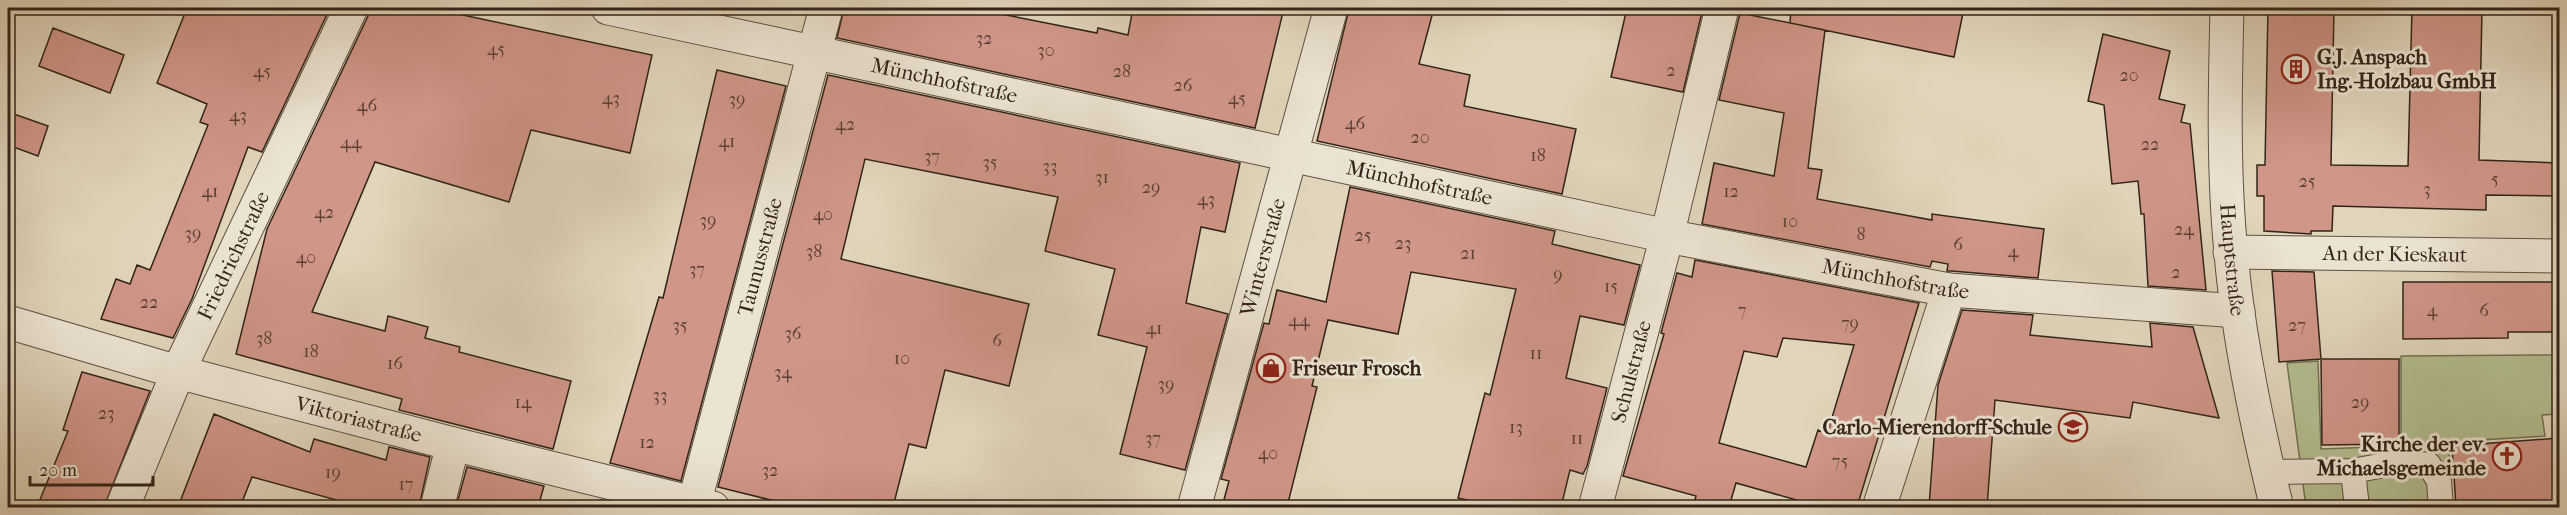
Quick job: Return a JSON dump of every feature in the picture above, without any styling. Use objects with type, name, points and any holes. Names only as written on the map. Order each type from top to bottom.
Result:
[{"type":"street","name":"Friedrichstraße","points":[[122,507],[178,372],[351,8]]},
{"type":"street","name":"Münchhofstraße","points":[[608,8],[1667,236],[1949,290],[2238,311]]},
{"type":"street","name":"Taunusstraße","points":[[700,506],[813,52],[826,8]]},
{"type":"street","name":"Winterstraße","points":[[1194,507],[1331,8]]},
{"type":"street","name":"Schulstraße","points":[[1595,507],[1667,236],[1722,8]]},
{"type":"street","name":"Hauptstraße","points":[[2227,8],[2225,90],[2230,252],[2238,311],[2277,507]]},
{"type":"street","name":"An der Kieskaut","points":[[2230,252],[2559,256]]},
{"type":"street","points":[[1879,507],[1949,290]]},
{"type":"street","name":"Viktoriastraße","points":[[8,322],[178,372],[700,506]]},
{"type":"street","points":[[437,507],[453,444]]},
{"type":"lane","points":[[2269,472],[2353,471],[2400,462],[2429,465],[2439,481],[2441,507]]},
{"type":"lane","points":[[2353,471],[2357,507]]},
{"type":"green space","points":[[2559,355],[2559,414],[2542,415],[2545,436],[2448,442],[2453,507],[2306,507],[2287,363],[2318,361],[2321,449],[2401,446],[2401,356]]},
{"type":"building","points":[[187,8],[330,8],[262,152],[248,147],[192,299],[173,338],[101,319],[116,279],[130,284],[137,265],[150,270],[208,125],[200,122],[207,104],[157,83]]},
{"type":"building","points":[[370,8],[430,8],[652,55],[630,153],[531,130],[509,202],[375,162],[312,312],[385,331],[388,316],[428,327],[425,338],[460,347],[459,352],[571,381],[553,449],[399,410],[402,399],[236,354],[267,229]]},
{"type":"building","points":[[844,8],[971,8],[1097,33],[1098,28],[1128,35],[1133,8],[1284,8],[1255,128],[837,38]]},
{"type":"building","points":[[1434,8],[1419,64],[1470,75],[1464,106],[1576,129],[1562,194],[1317,141],[1349,9]]},
{"type":"building","points":[[1627,8],[1703,8],[1683,92],[1611,77]]},
{"type":"building","points":[[1791,8],[1964,8],[1954,57],[1790,23]]},
{"type":"building","points":[[2268,8],[2334,8],[2331,165],[2408,166],[2412,8],[2482,8],[2479,160],[2559,163],[2559,196],[2486,195],[2486,210],[2333,206],[2332,231],[2311,231],[2311,234],[2264,231],[2264,196],[2257,196],[2257,165],[2265,165]]},
{"type":"building","points":[[1740,13],[1825,30],[1808,168],[1822,170],[1817,199],[1932,220],[1932,214],[2044,229],[2038,278],[1947,271],[1948,264],[1932,261],[1930,267],[1702,224],[1714,163],[1774,176],[1784,113],[1719,100]]},
{"type":"building","points":[[53,28],[124,55],[110,93],[39,66]]},
{"type":"building","points":[[2103,34],[2170,51],[2159,99],[2185,105],[2181,122],[2190,124],[2206,290],[2148,286],[2144,214],[2141,214],[2138,181],[2112,184],[2104,105],[2088,101]]},
{"type":"building","points":[[717,70],[786,86],[681,481],[610,463],[659,297],[663,298]]},
{"type":"building","points":[[828,75],[1240,163],[1225,232],[1201,227],[1186,303],[1228,314],[1185,470],[1120,454],[1147,347],[1098,335],[1115,269],[1045,251],[1058,197],[865,159],[841,259],[1029,304],[1009,386],[945,370],[926,448],[909,444],[893,507],[799,507],[718,487]]},
{"type":"building","points":[[8,112],[48,126],[38,156],[8,145]]},
{"type":"building","points":[[1350,187],[1555,231],[1552,244],[1640,265],[1624,325],[1580,316],[1566,378],[1607,388],[1587,466],[1583,474],[1570,470],[1561,507],[1498,507],[1458,498],[1485,393],[1490,395],[1516,289],[1411,272],[1398,334],[1328,320],[1312,386],[1317,387],[1287,507],[1222,507],[1229,481],[1221,479],[1264,323],[1269,324],[1277,290],[1326,302]]},
{"type":"building","points":[[1695,260],[1919,303],[1857,507],[1798,507],[1800,501],[1736,483],[1729,507],[1693,507],[1696,496],[1623,476],[1664,334],[1661,333],[1677,273],[1692,277]],"holes":[[[1783,338],[1854,345],[1827,434],[1818,430],[1806,467],[1719,443],[1744,351],[1777,357]]]},
{"type":"building","points":[[2272,271],[2314,272],[2321,359],[2279,362]]},
{"type":"building","points":[[2403,282],[2559,282],[2559,332],[2508,332],[2508,338],[2403,339]]},
{"type":"building","points":[[1962,310],[2033,315],[2030,335],[2152,347],[2150,323],[2193,327],[2219,418],[2133,402],[2130,418],[1995,400],[1987,507],[1929,507],[1938,385]]},
{"type":"building","points":[[2321,359],[2399,359],[2399,444],[2322,445]]},
{"type":"building","points":[[82,372],[150,391],[104,507],[37,507],[68,431],[63,430]]},
{"type":"building","points":[[214,414],[310,452],[314,439],[386,460],[389,447],[430,457],[419,507],[362,507],[252,477],[240,507],[178,507]]},
{"type":"building","name":"Kirche der ev. Michaelsgemeinde","points":[[2559,438],[2559,507],[2456,507],[2452,446]]},
{"type":"building","points":[[467,467],[544,486],[538,507],[456,507]]},
{"type":"building","points":[[600,500],[633,507],[598,507]]},
{"type":"place","name":"G.J. Anspach Ing.-Holzbau GmbH","points":[[2296,69]]},
{"type":"place","name":"Friseur Frosch","points":[[1271,368]]},
{"type":"place","name":"Carlo-Mierendorff-Schule","points":[[2073,427]]},
{"type":"place","name":"Kirche der ev. Michaelsgemeinde","points":[[2507,456]]}]
